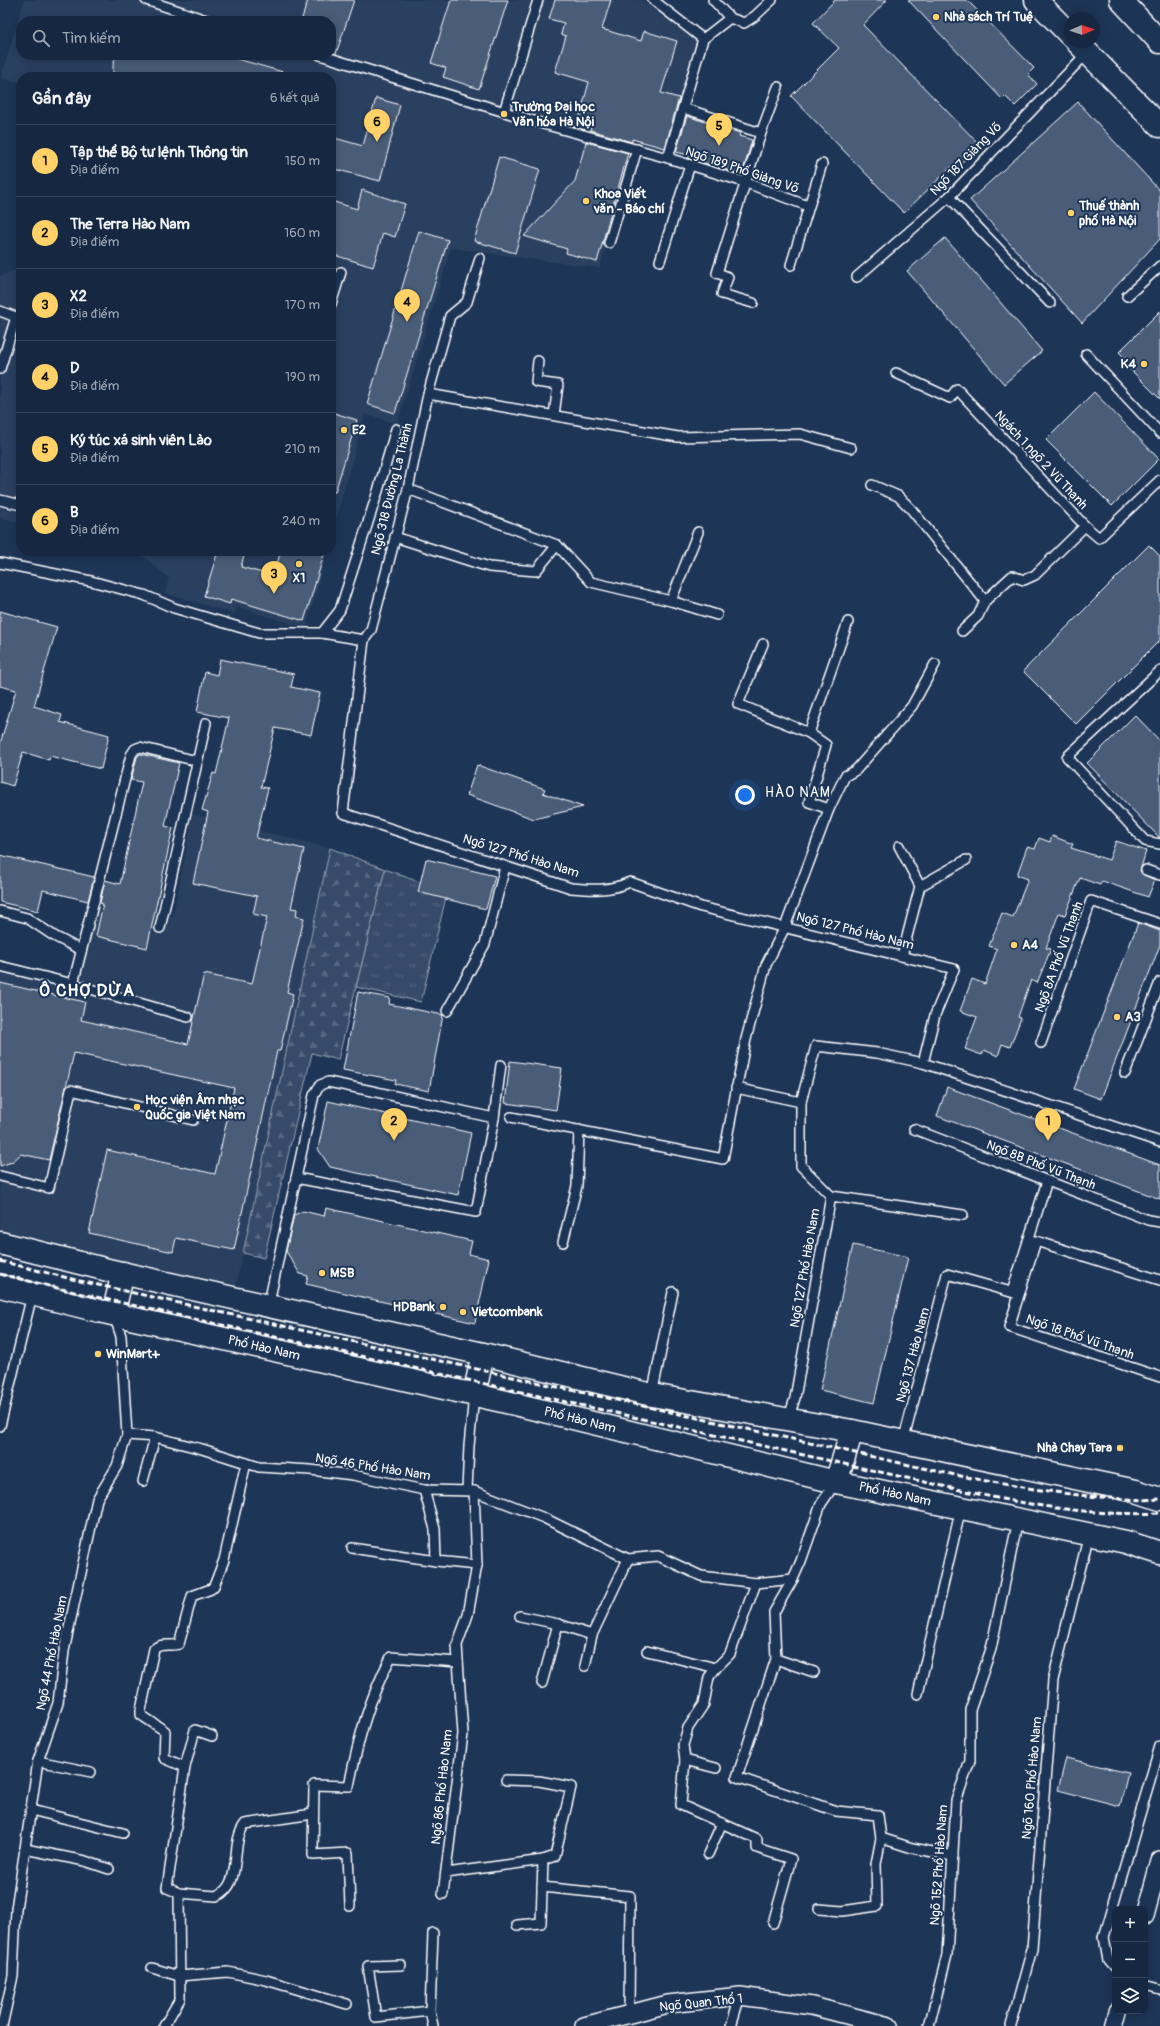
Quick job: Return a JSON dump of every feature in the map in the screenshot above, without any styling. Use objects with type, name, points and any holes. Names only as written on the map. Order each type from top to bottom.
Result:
[{"type":"main road","points":[[1036,0],[1064,29]]},
{"type":"main road","points":[[1121,0],[1160,42]]},
{"type":"main road","points":[[1083,48],[1160,125]]},
{"type":"main road","points":[[0,1243],[123,1273],[483,1354],[652,1395],[852,1431],[1136,1491],[1160,1499]]},
{"type":"main road","points":[[113,1314],[123,1273]]},
{"type":"main road","name":"Phố Hào Nam","points":[[0,1286],[113,1314],[474,1395],[836,1482],[1126,1542],[1160,1553]]},
{"type":"main road","points":[[474,1395],[483,1354]]},
{"type":"main road","points":[[836,1482],[852,1431]]},
{"type":"street","points":[[1148,1906],[1160,1860]]},
{"type":"street","name":"Ngõ Quan Thổ 1","points":[[584,2026],[668,2004],[740,1996],[812,2006],[889,2026]]},
{"type":"street","points":[[1114,2026],[1117,2014]]},
{"type":"lane","points":[[504,112],[538,0]]},
{"type":"lane","points":[[653,0],[703,39],[730,18]]},
{"type":"lane","points":[[714,0],[730,18],[744,23],[755,16],[772,0]]},
{"type":"lane","points":[[147,1],[194,16]]},
{"type":"lane","name":"Ngõ 189 Phố Giảng Võ","points":[[668,158],[703,39]]},
{"type":"lane","name":"Ngõ 187 Giảng Võ","points":[[857,278],[949,197],[1081,48]]},
{"type":"lane","name":"Ngõ 189 Phố Giảng Võ","points":[[336,60],[504,112],[668,158],[744,182],[808,206]]},
{"type":"lane","points":[[753,303],[722,294],[728,277],[717,273],[744,182],[778,87]]},
{"type":"lane","points":[[683,108],[761,133]]},
{"type":"lane","points":[[609,243],[637,149]]},
{"type":"lane","name":"Ngõ 189 Phố Giảng Võ","points":[[791,265],[822,164]]},
{"type":"lane","points":[[660,261],[690,165]]},
{"type":"lane","points":[[949,197],[1050,303]]},
{"type":"lane","name":"Ngõ 318 Đường La Thành","points":[[364,640],[371,630],[408,489],[428,394],[450,316],[467,302],[480,258]]},
{"type":"lane","points":[[1127,296],[1160,266]]},
{"type":"lane","points":[[336,288],[341,272]]},
{"type":"lane","points":[[0,311],[16,317]]},
{"type":"lane","points":[[0,369],[16,326]]},
{"type":"lane","points":[[1086,354],[1160,433]]},
{"type":"lane","points":[[538,361],[536,382],[558,385],[554,415]]},
{"type":"lane","name":"Ngách 1 ngõ 2 Vũ Thạnh","points":[[896,373],[950,398],[957,389],[1099,538],[1160,480]]},
{"type":"lane","points":[[428,394],[678,438],[800,434],[851,448]]},
{"type":"lane","points":[[322,633],[340,610],[396,429]]},
{"type":"lane","points":[[872,485],[898,496],[911,509],[985,601]]},
{"type":"lane","points":[[408,489],[557,545],[591,582],[672,601],[717,615]]},
{"type":"lane","points":[[0,500],[16,504]]},
{"type":"lane","points":[[962,631],[978,616],[985,601],[1012,576],[1024,580],[1035,575],[1086,526]]},
{"type":"lane","points":[[672,601],[698,532]]},
{"type":"lane","points":[[395,537],[489,567],[536,571],[557,545]]},
{"type":"lane","points":[[0,563],[144,595],[174,608],[259,633],[322,633],[364,640]]},
{"type":"lane","points":[[809,733],[848,622]]},
{"type":"lane","name":"Ngõ 127 Phố Hào Nam","points":[[364,640],[343,813],[571,888],[603,890],[620,887],[630,882],[701,907],[954,969],[935,1015],[923,1063],[877,1053],[816,1046],[801,1102],[801,1166],[831,1196],[795,1398],[788,1420]]},
{"type":"lane","points":[[763,644],[738,704],[809,733],[826,745],[809,802],[829,809]]},
{"type":"lane","points":[[511,1117],[723,1159],[746,1039],[766,966],[785,927],[829,809],[845,776],[856,770],[912,706],[935,664]]},
{"type":"lane","points":[[1160,670],[1067,757],[1145,841],[1160,844]]},
{"type":"lane","points":[[160,928],[206,723]]},
{"type":"lane","points":[[73,984],[131,755],[135,749],[140,747],[197,761]]},
{"type":"lane","points":[[899,846],[920,886],[902,956]]},
{"type":"lane","points":[[920,886],[966,860]]},
{"type":"lane","points":[[447,1011],[485,944],[505,867]]},
{"type":"lane","points":[[1146,870],[1160,875]]},
{"type":"lane","name":"Ngõ 8A Phố Vũ Thạnh","points":[[1041,1043],[1091,901],[1160,924]]},
{"type":"lane","points":[[0,911],[27,918],[54,936],[81,950]]},
{"type":"lane","points":[[0,966],[73,984],[188,1017]]},
{"type":"lane","points":[[1125,1073],[1160,982]]},
{"type":"lane","points":[[923,1063],[1160,1142]]},
{"type":"lane","points":[[296,1178],[476,1212],[494,1118],[501,1065]]},
{"type":"lane","points":[[268,1306],[314,1095],[320,1085],[328,1082],[494,1118]]},
{"type":"lane","points":[[736,1088],[801,1102]]},
{"type":"lane","points":[[0,1176],[49,1188],[71,1090],[194,1120]]},
{"type":"lane","name":"Ngõ 8B Phố Vũ Thạnh","points":[[914,1129],[1148,1220],[1160,1222]]},
{"type":"lane","points":[[563,1242],[577,1186],[579,1130]]},
{"type":"lane","points":[[1015,1293],[1047,1181]]},
{"type":"lane","points":[[831,1196],[963,1215]]},
{"type":"lane","name":"Ngõ 18 Phố Vũ Thạnh","points":[[1160,1280],[1036,1241],[1015,1293],[1009,1327],[1160,1377]]},
{"type":"lane","name":"Ngõ 137 Hào Nam","points":[[903,1442],[947,1274],[1015,1293]]},
{"type":"lane","points":[[652,1395],[673,1292]]},
{"type":"lane","points":[[0,1426],[32,1295]]},
{"type":"lane","name":"Ngõ 44 Phố Hào Nam","points":[[2,2026],[13,1976],[16,1910],[38,1761],[58,1703],[64,1651],[97,1499],[117,1466],[127,1435],[121,1336],[113,1314]]},
{"type":"lane","name":"Ngõ 86 Phố Hào Nam","points":[[443,1894],[463,1734],[457,1645],[468,1615],[477,1565],[470,1491],[469,1446],[474,1395]]},
{"type":"lane","name":"Ngõ 46 Phố Hào Nam","points":[[127,1435],[155,1437],[202,1449],[259,1467],[353,1475],[424,1490],[470,1491],[544,1518],[628,1559]]},
{"type":"lane","points":[[143,1481],[155,1437]]},
{"type":"lane","points":[[185,1768],[164,1758],[165,1731],[141,1715],[141,1710],[154,1648],[160,1645],[179,1644],[192,1596],[211,1589],[214,1586],[224,1560],[246,1463]]},
{"type":"lane","points":[[819,1909],[842,1911],[877,1906],[876,1864],[881,1838],[878,1815],[836,1811],[736,1776],[776,1659],[774,1612],[793,1579],[821,1504],[836,1482]]},
{"type":"lane","points":[[424,1490],[435,1529],[436,1560]]},
{"type":"lane","points":[[918,1694],[961,1508]]},
{"type":"lane","name":"Ngõ 152 Phố Hào Nam","points":[[929,2026],[947,1955],[956,1801],[970,1761],[970,1710],[991,1649],[1018,1520]]},
{"type":"lane","name":"Ngõ 160 Phố Hào Nam","points":[[1011,2026],[1032,1949],[1053,1680],[1089,1534]]},
{"type":"lane","points":[[352,1548],[477,1565]]},
{"type":"lane","points":[[585,1666],[592,1635],[628,1559],[658,1556],[701,1576],[756,1582],[793,1579]]},
{"type":"lane","points":[[756,1582],[730,1654],[709,1677],[704,1704],[688,1728],[683,1745],[685,1760],[681,1805],[757,1840],[757,1848],[791,1859],[773,1923]]},
{"type":"lane","points":[[520,1616],[558,1624],[592,1635]]},
{"type":"lane","points":[[542,1683],[558,1624]]},
{"type":"lane","points":[[647,1651],[716,1668]]},
{"type":"lane","points":[[350,1906],[348,1854],[313,1855],[314,1784],[349,1786],[360,1733],[375,1688],[391,1657],[458,1662]]},
{"type":"lane","points":[[776,1659],[814,1672]]},
{"type":"lane","points":[[212,1736],[195,1730],[185,1768],[167,1888],[179,1893],[216,1896],[227,1889],[230,1884],[241,1832],[245,1824],[313,1814]]},
{"type":"lane","points":[[1112,1965],[1108,1960],[1104,1937],[1160,1746]]},
{"type":"lane","points":[[685,1760],[716,1768]]},
{"type":"lane","points":[[38,1761],[91,1772]]},
{"type":"lane","points":[[446,1873],[543,1860],[555,1856],[571,1787],[539,1781],[506,1780]]},
{"type":"lane","points":[[30,1810],[123,1833]]},
{"type":"lane","points":[[708,1854],[722,1823]]},
{"type":"lane","points":[[881,1838],[912,1848],[953,1856]]},
{"type":"lane","points":[[25,1849],[85,1861],[109,1868]]},
{"type":"lane","points":[[517,1925],[541,1923],[543,1860]]},
{"type":"lane","points":[[542,1887],[630,1896],[629,2014]]},
{"type":"lane","points":[[164,2026],[180,1999],[179,1893]]},
{"type":"lane","points":[[433,1932],[430,2011],[433,2026]]},
{"type":"lane","points":[[401,1965],[368,1966],[376,2017],[430,2011]]},
{"type":"lane","points":[[152,1968],[179,1976],[228,1972],[266,1980],[347,2004]]},
{"type":"lane","points":[[1148,1987],[1160,1990]]},
{"type":"lane","points":[[731,2026],[740,1996]]},
{"type":"shaded area","name":"Trường Đại học Văn hóa Hà Nội","points":[[24,0],[642,0],[698,43],[665,152],[636,144],[600,268],[451,248],[397,424],[365,414],[336,519],[336,72],[16,72],[16,82],[1,78],[16,27],[16,60],[336,60],[336,16],[19,16]]},
{"type":"shaded area","points":[[16,270],[16,522],[0,517],[0,276]]},
{"type":"shaded area","points":[[140,556],[326,556],[306,628],[237,607],[234,614],[165,593],[169,578],[144,557]]},
{"type":"shaded area","name":"Học viện Âm nhạc Quốc gia Việt Nam","points":[[193,814],[330,848],[236,1285],[40,1243],[0,1231],[0,966],[73,983],[94,898],[173,917]]},
{"type":"green space","points":[[330,848],[385,869],[338,1060],[312,1053],[264,1258],[243,1253]]},
{"type":"green space","points":[[385,869],[447,893],[421,1002],[356,987]]},
{"type":"building","points":[[308,0],[354,0],[336,54],[336,16],[303,16]]},
{"type":"building","points":[[451,0],[508,0],[479,89],[443,77],[446,68],[431,63]]},
{"type":"building","points":[[555,0],[611,0],[602,29],[641,41],[644,31],[677,41],[661,93],[679,98],[665,148],[632,139],[632,142],[590,130],[591,127],[578,123],[589,82],[555,72],[566,36],[561,34],[564,23],[549,19]]},
{"type":"building","points":[[835,0],[887,0],[863,25],[980,145],[954,170],[951,167],[904,213],[791,96],[839,48],[813,23]]},
{"type":"building","points":[[908,0],[967,0],[1034,68],[1028,74],[1037,84],[1015,106],[1005,96],[1002,99]]},
{"type":"building","points":[[114,60],[241,60],[283,72],[113,72]]},
{"type":"building","points":[[376,98],[400,105],[380,181],[336,169],[336,138],[363,146]]},
{"type":"building","name":"Thuế thành phố Hà Nội","points":[[1078,102],[1160,191],[1160,239],[1082,323],[970,200]]},
{"type":"building","points":[[687,116],[740,133],[739,136],[752,140],[742,175],[688,158],[689,155],[676,152]]},
{"type":"building","name":"Khoa Viết văn - Báo chí","points":[[586,142],[628,153],[597,262],[566,253],[567,249],[524,236],[575,181]]},
{"type":"building","points":[[499,157],[540,169],[515,253],[474,241]]},
{"type":"building","points":[[362,190],[405,204],[395,237],[383,233],[373,267],[336,256],[336,203],[357,209]]},
{"type":"building","points":[[419,231],[448,240],[395,413],[367,404]]},
{"type":"building","points":[[945,238],[1042,351],[1004,384],[907,271]]},
{"type":"building","name":"K4","points":[[1160,311],[1160,399],[1127,366],[1130,363],[1119,352]]},
{"type":"building","points":[[1094,392],[1159,459],[1112,506],[1046,440]]},
{"type":"building","name":"E2","points":[[336,414],[357,420],[336,489]]},
{"type":"building","points":[[1149,545],[1160,556],[1160,640],[1076,724],[1023,671]]},
{"type":"building","points":[[216,556],[244,556],[241,567],[273,576],[279,556],[324,556],[304,621],[231,599],[230,604],[204,596]]},
{"type":"building","points":[[0,611],[57,627],[34,706],[62,715],[60,722],[109,735],[101,769],[50,756],[49,760],[23,752],[13,786],[0,782],[0,744],[16,690],[0,686]]},
{"type":"building","points":[[220,659],[294,674],[291,687],[320,693],[311,735],[275,728],[261,787],[268,788],[256,838],[304,849],[291,908],[297,909],[296,916],[304,918],[287,992],[293,994],[280,1051],[277,1051],[234,1250],[176,1238],[173,1252],[89,1233],[107,1150],[215,1174],[234,1088],[74,1053],[49,1160],[21,1154],[12,1162],[0,1166],[0,983],[85,1002],[81,1020],[188,1044],[204,974],[252,984],[267,917],[253,914],[257,896],[193,883],[208,812],[202,810],[213,773],[216,774],[229,718],[197,712],[205,672],[217,675]]},
{"type":"building","points":[[1135,715],[1160,741],[1160,838],[1087,763]]},
{"type":"building","points":[[140,754],[179,763],[165,826],[173,828],[147,948],[96,936],[103,904],[100,903],[105,880],[120,884],[142,782],[131,780],[137,757]]},
{"type":"building","points":[[477,765],[545,789],[543,793],[583,807],[534,819],[467,795]]},
{"type":"building","name":"A4","points":[[1052,836],[1073,844],[1071,848],[1109,860],[1116,841],[1146,851],[1140,871],[1144,875],[1155,880],[1148,897],[1102,881],[1100,885],[1080,878],[1065,915],[1059,913],[1046,948],[1051,949],[1037,983],[1031,980],[1018,1017],[1021,1018],[1010,1047],[1002,1044],[998,1056],[984,1050],[982,1055],[965,1049],[977,1017],[960,1011],[972,979],[985,984],[997,949],[989,946],[1002,913],[1013,917],[1028,879],[1017,875],[1027,847],[1035,849],[1039,838],[1050,842]]},
{"type":"building","points":[[0,855],[94,877],[88,901],[43,890],[38,911],[0,902]]},
{"type":"building","points":[[426,859],[495,876],[486,909],[418,892]]},
{"type":"building","name":"A3","points":[[1138,923],[1160,931],[1160,945],[1101,1099],[1074,1089]]},
{"type":"building","points":[[358,992],[390,998],[389,1004],[443,1015],[429,1091],[395,1084],[396,1080],[343,1070]]},
{"type":"building","points":[[510,1061],[562,1068],[556,1110],[505,1103]]},
{"type":"building","points":[[947,1087],[1160,1165],[1160,1199],[937,1116]]},
{"type":"building","points":[[328,1101],[471,1133],[458,1195],[330,1167],[318,1149]]},
{"type":"building","points":[[326,1208],[472,1241],[469,1254],[489,1259],[475,1323],[306,1284],[308,1276],[300,1274],[286,1251],[294,1215],[303,1211],[324,1216]]},
{"type":"building","points":[[853,1245],[908,1257],[874,1403],[820,1390]]},
{"type":"building","points":[[1066,1758],[1128,1773],[1120,1806],[1058,1790]]},
{"type":"railway","points":[[0,1261],[80,1281],[941,1472],[1015,1486],[1070,1494],[1124,1499],[1160,1499]]},
{"type":"railway","points":[[0,1274],[78,1293],[992,1497],[1034,1505],[1076,1510],[1139,1514],[1160,1513]]},
{"type":"place","name":"Nhà sách Trí Tuệ","points":[[936,17]]},
{"type":"place","name":"Trường Đại học Văn hóa Hà Nội","points":[[504,114]]},
{"type":"place","name":"B","points":[[377,142]]},
{"type":"place","name":"Ký túc xá sinh viên Lào","points":[[719,146]]},
{"type":"place","name":"Khoa Viết văn - Báo chí","points":[[586,201]]},
{"type":"place","name":"Thuế thành phố Hà Nội","points":[[1071,213]]},
{"type":"place","name":"D","points":[[407,322]]},
{"type":"place","name":"K4","points":[[1144,364]]},
{"type":"place","name":"E2","points":[[344,430]]},
{"type":"place","name":"X1","points":[[299,564]]},
{"type":"place","name":"X2","points":[[274,594]]},
{"type":"place","name":"A4","points":[[1014,945]]},
{"type":"place","name":"A3","points":[[1117,1017]]},
{"type":"place","name":"Học viện Âm nhạc Quốc gia Việt Nam","points":[[137,1107]]},
{"type":"place","name":"The Terra Hào Nam","points":[[394,1141]]},
{"type":"place","name":"Tập thể Bộ tư lệnh Thông tin","points":[[1048,1141]]},
{"type":"place","name":"MSB","points":[[322,1273]]},
{"type":"place","name":"HDBank","points":[[443,1307]]},
{"type":"place","name":"Vietcombank","points":[[463,1312]]},
{"type":"place","name":"WinMart+","points":[[98,1354]]},
{"type":"place","name":"Nhà Chay Tara","points":[[1120,1448]]},
{"type":"district","name":"HÀO NAM","points":[[798,792]]},
{"type":"district","name":"Ô CHỢ DỪA","points":[[87,990]]}]
